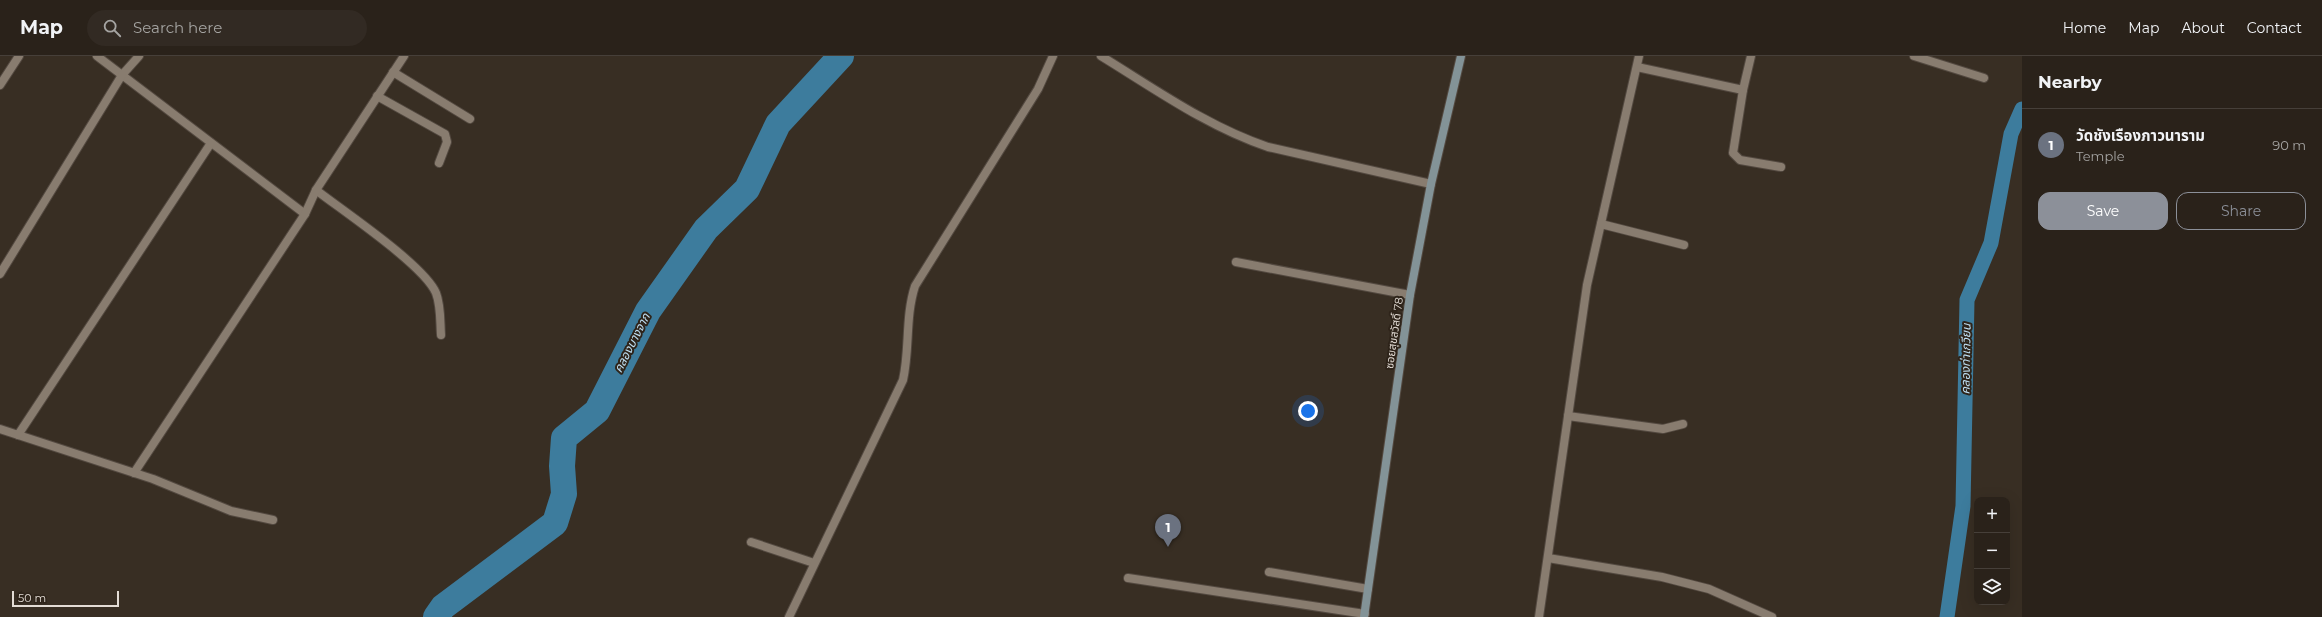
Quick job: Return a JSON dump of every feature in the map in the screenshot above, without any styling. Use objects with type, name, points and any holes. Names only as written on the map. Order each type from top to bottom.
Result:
[{"type":"street","points":[[0,86],[19,56]]},
{"type":"street","points":[[97,56],[305,214]]},
{"type":"street","points":[[0,274],[122,75],[139,56]]},
{"type":"street","points":[[134,473],[305,214],[316,190],[404,56]]},
{"type":"street","points":[[789,617],[903,380],[906,366],[910,303],[915,286],[1038,89],[1053,56]]},
{"type":"street","points":[[1101,56],[1211,123],[1246,139],[1268,147],[1431,184]]},
{"type":"street","name":"ซอยสุขสวัสดิ์ 78","points":[[1365,616],[1410,295],[1431,184],[1461,56]]},
{"type":"street","points":[[1539,617],[1587,286],[1639,56]]},
{"type":"street","points":[[1751,56],[1743,90],[1733,153],[1740,160],[1781,166]]},
{"type":"street","points":[[1914,56],[1984,78]]},
{"type":"street","points":[[1637,67],[1743,90]]},
{"type":"street","points":[[394,72],[470,119]]},
{"type":"street","points":[[378,96],[445,134],[447,142],[439,163]]},
{"type":"street","points":[[18,435],[211,143]]},
{"type":"street","points":[[316,190],[389,246],[427,279],[435,292],[440,308],[441,335]]},
{"type":"street","points":[[1601,224],[1684,245]]},
{"type":"street","points":[[1236,262],[1410,295]]},
{"type":"street","points":[[1568,416],[1663,429],[1683,424]]},
{"type":"street","points":[[0,429],[134,473],[232,511],[272,520]]},
{"type":"street","points":[[751,542],[814,563]]},
{"type":"street","points":[[1548,558],[1662,577],[1709,589],[1772,617]]},
{"type":"street","points":[[1269,572],[1368,589]]},
{"type":"street","points":[[1128,578],[1365,616]]},
{"type":"waterway","name":"คลองบางจาก","points":[[436,617],[443,607],[555,523],[564,494],[562,466],[564,438],[597,411],[648,311],[706,229],[747,189],[778,124],[841,56]]},
{"type":"waterway","name":"คลองท่าเกวียน","points":[[1947,617],[1963,506],[1967,300],[1991,243],[2011,134],[2022,109]]},
{"type":"place","name":"วัดชังเรืองภาวนาราม","points":[[1168,547]]}]
